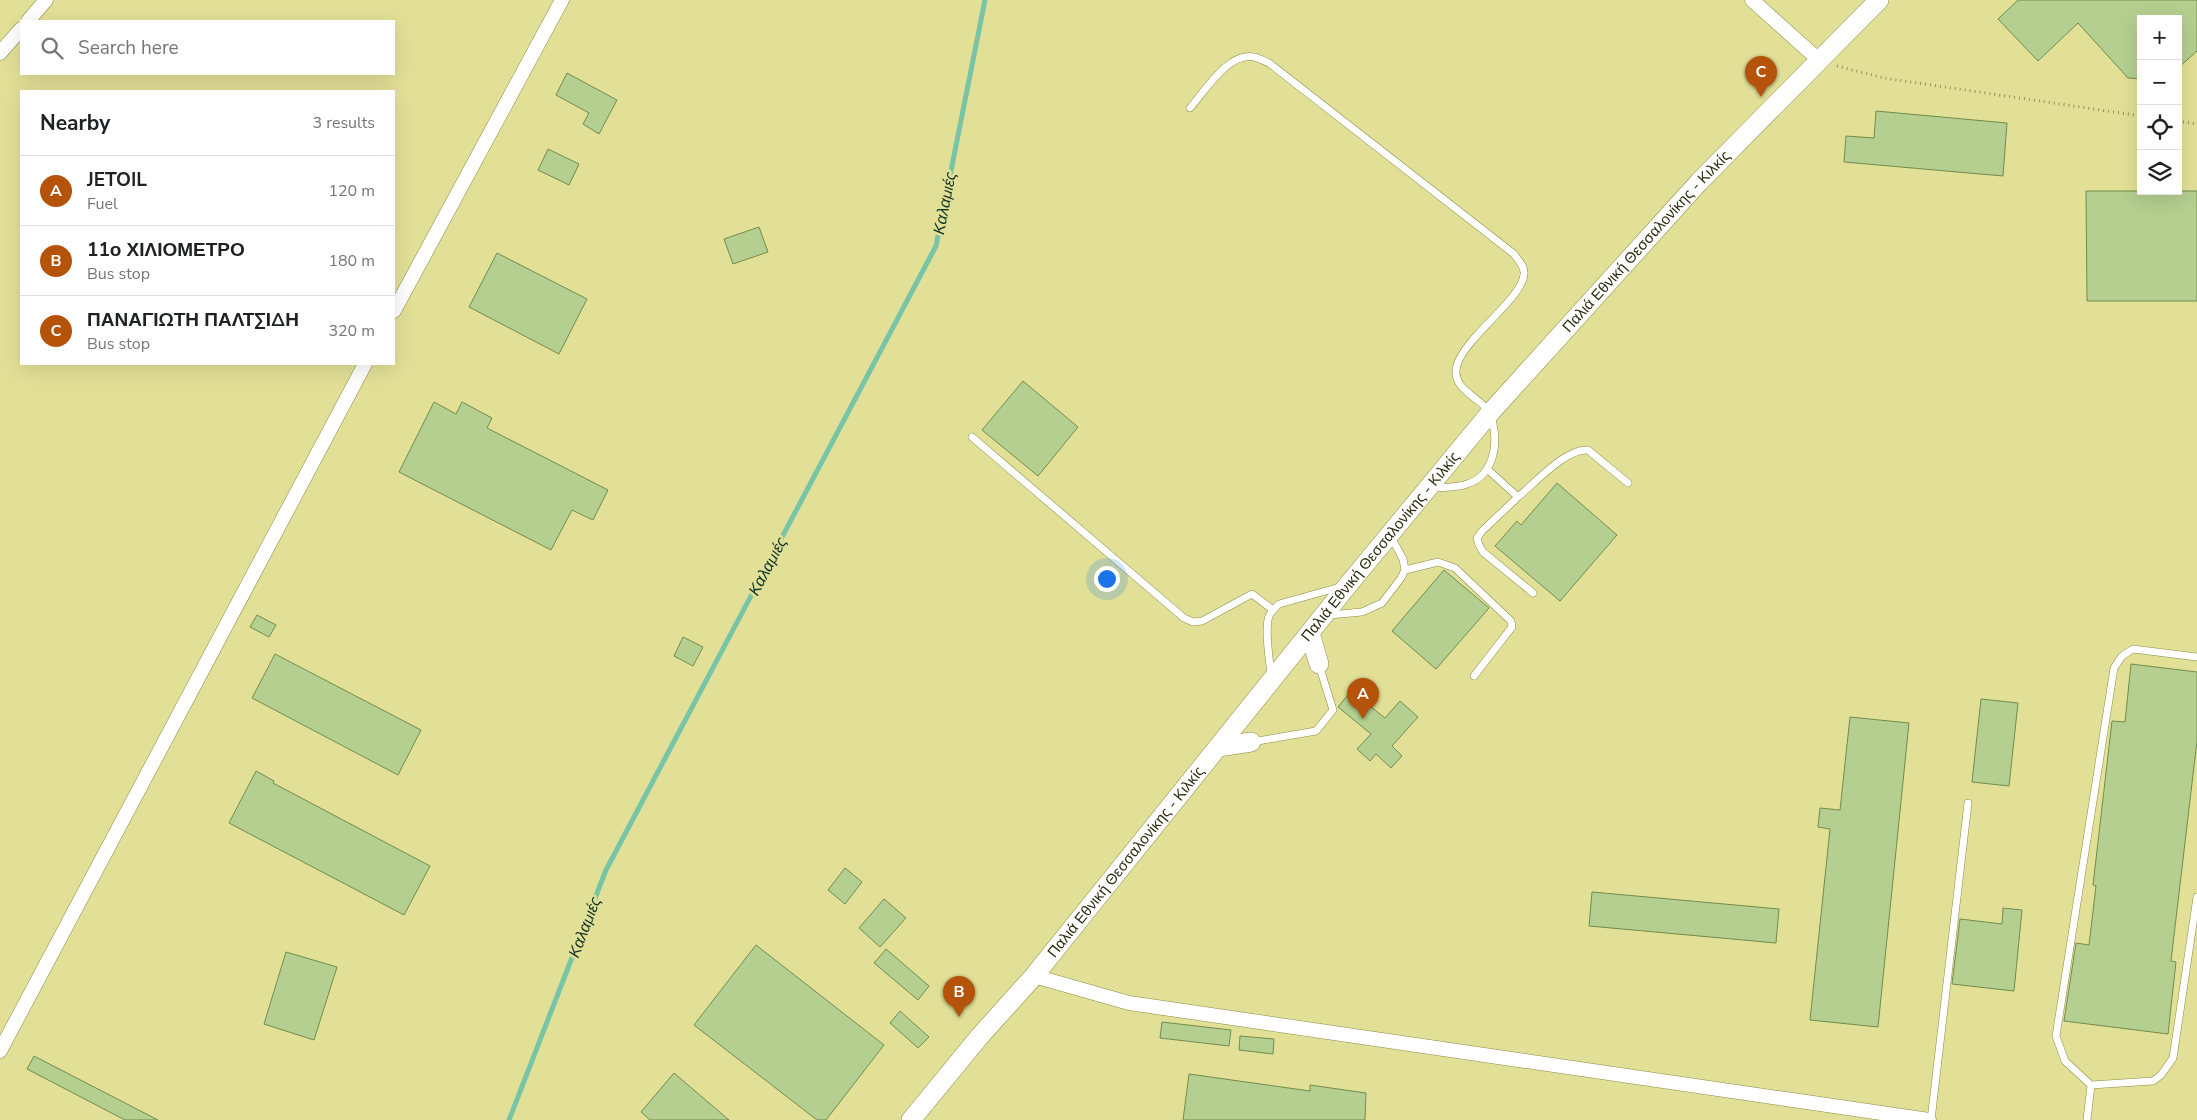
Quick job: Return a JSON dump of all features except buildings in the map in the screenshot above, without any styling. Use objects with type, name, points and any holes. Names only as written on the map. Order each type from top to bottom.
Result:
[{"type":"main road","name":"Παλιά Εθνική Θεσσαλονίκης - Κιλκίς","points":[[912,1120],[980,1036],[1034,976],[1348,584],[1490,412],[1699,182],[1879,0]]},
{"type":"main road","points":[[1310,633],[1319,664]]},
{"type":"main road","points":[[1218,747],[1251,742]]},
{"type":"street","points":[[29,20],[46,0]]},
{"type":"street","points":[[395,309],[562,0]]},
{"type":"street","points":[[1752,0],[1820,61]]},
{"type":"street","points":[[0,53],[20,30]]},
{"type":"street","points":[[0,1051],[32,987],[50,960],[364,365]]},
{"type":"street","points":[[1034,976],[1129,1003],[1930,1120]]},
{"type":"lane","points":[[1190,108],[1229,62],[1240,58],[1253,57],[1269,63],[1514,254],[1522,265],[1524,274],[1516,293],[1464,352],[1457,366],[1457,377],[1463,389],[1490,412],[1496,435],[1494,458],[1487,469],[1468,484],[1427,489]]},
{"type":"lane","points":[[972,437],[1184,618],[1193,622],[1202,621],[1252,594],[1273,610]]},
{"type":"lane","points":[[1532,593],[1483,552],[1477,538],[1482,531],[1567,455],[1582,449],[1588,450],[1628,483]]},
{"type":"lane","points":[[1487,469],[1518,497]]},
{"type":"lane","points":[[1324,615],[1362,612],[1382,603],[1405,570],[1404,559],[1389,534]]},
{"type":"lane","points":[[1405,570],[1438,562],[1455,568],[1511,621],[1512,626],[1474,676]]},
{"type":"lane","points":[[1272,681],[1268,618],[1273,610],[1279,604],[1348,584]]},
{"type":"lane","points":[[2197,657],[2133,649],[2122,656],[2114,668],[2056,1036],[2065,1061],[2091,1086],[2153,1081],[2161,1075],[2173,1058],[2197,897]]},
{"type":"lane","points":[[1251,742],[1316,731],[1333,710],[1319,664]]},
{"type":"lane","points":[[1930,1120],[1968,803]]},
{"type":"lane","points":[[2087,1120],[2091,1086]]},
{"type":"path","points":[[1820,61],[1884,78],[2137,115]]},
{"type":"path","points":[[2182,122],[2197,124]]},
{"type":"waterway","name":"Καλαμιές","points":[[509,1120],[606,870],[936,246],[985,0]]},
{"type":"place","name":"ΠΑΝΑΓΙΩΤΗ ΠΑΛΤΣΙΔΗ","points":[[1761,97]]},
{"type":"place","name":"JETOIL","points":[[1363,719]]},
{"type":"place","name":"11ο ΧΙΛΙΟΜΕΤΡΟ","points":[[959,1017]]}]
